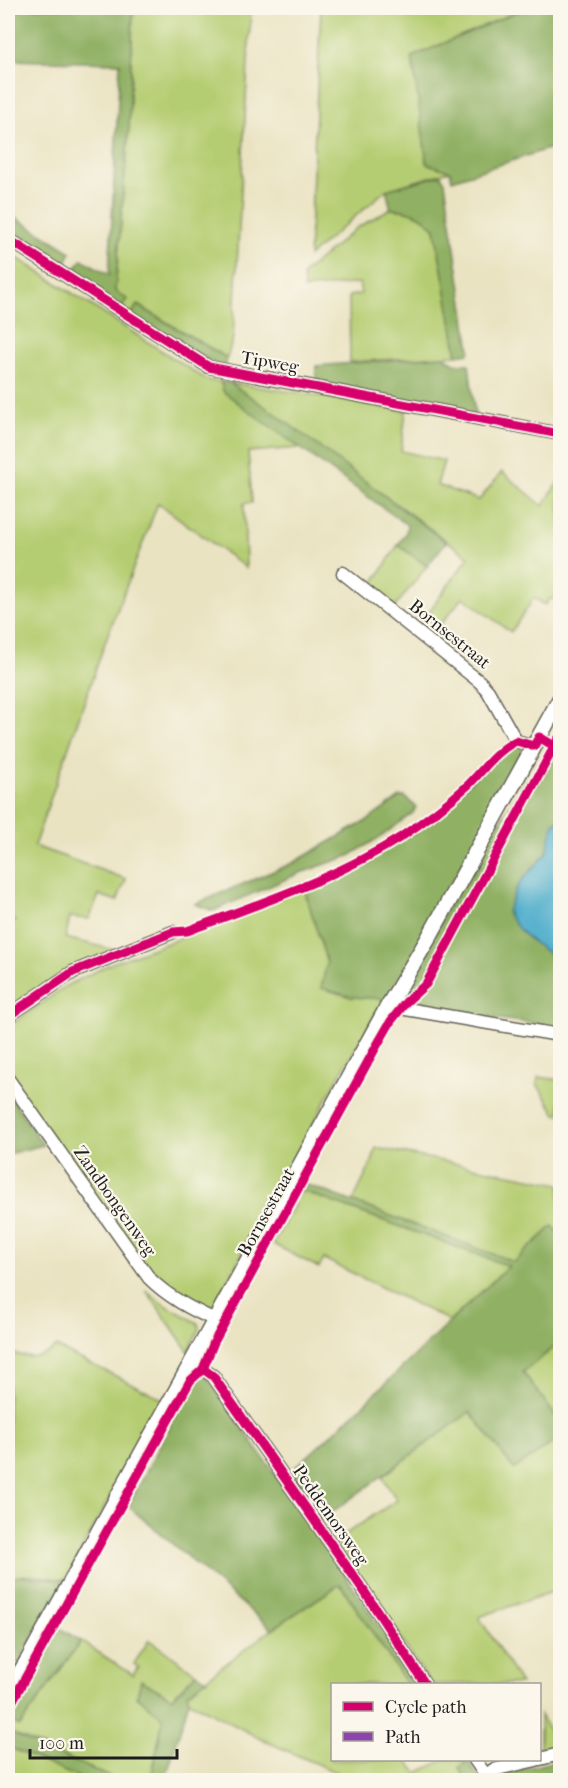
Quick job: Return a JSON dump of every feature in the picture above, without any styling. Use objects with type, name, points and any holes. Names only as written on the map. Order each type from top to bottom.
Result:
[{"type":"street","name":"Tipweg","points":[[8,239],[209,367],[561,435]]},
{"type":"street","name":"Bornsestraat","points":[[343,573],[480,682],[488,691],[516,741],[534,746]]},
{"type":"street","name":"Bornsestraat","points":[[8,1693],[388,1006],[428,939],[534,746],[556,716],[561,699]]},
{"type":"street","points":[[8,1016],[73,972],[173,932]]},
{"type":"street","points":[[388,1006],[559,1035]]},
{"type":"street","name":"Zandbongenweg","points":[[8,1079],[148,1278],[175,1299],[215,1320]]},
{"type":"street","name":"Peddemorsweg","points":[[192,1362],[213,1376],[364,1591],[424,1683]]},
{"type":"street","points":[[541,1758],[561,1754]]},
{"type":"street","points":[[476,1761],[486,1776],[493,1770],[530,1761]]},
{"type":"green space","points":[[8,8],[133,8],[129,127],[115,291],[127,299],[121,309],[69,278],[82,259],[109,275],[120,63],[8,60]]},
{"type":"green space","points":[[133,8],[251,8],[233,338],[227,358],[138,305],[131,315],[121,309],[115,292],[129,127]]},
{"type":"green space","points":[[321,8],[525,8],[412,57],[450,171],[386,190],[309,256]]},
{"type":"green space","points":[[525,8],[560,8],[560,145],[452,180],[450,171],[427,164],[412,57]]},
{"type":"green space","points":[[8,157],[13,216],[71,252],[61,272],[8,237]]},
{"type":"green space","points":[[441,175],[445,182],[470,350],[469,353],[457,355],[435,229],[415,214],[391,209],[386,190]]},
{"type":"green space","points":[[389,209],[414,213],[425,219],[435,229],[457,355],[350,362],[349,296],[361,294],[359,283],[304,289],[303,274],[355,229]]},
{"type":"green space","points":[[8,252],[207,380],[221,382],[224,392],[300,448],[248,452],[252,503],[244,503],[246,568],[158,503],[107,637],[34,846],[126,879],[117,901],[99,895],[89,919],[70,917],[65,938],[119,951],[8,1011],[8,927],[16,921],[8,918]]},
{"type":"green space","points":[[137,305],[227,358],[225,370],[131,315]]},
{"type":"green space","points":[[443,356],[456,364],[469,364],[475,415],[316,386],[316,366]]},
{"type":"green space","points":[[221,382],[230,383],[273,412],[446,542],[427,566],[398,545],[406,533],[407,525],[242,406],[223,391]]},
{"type":"green space","points":[[230,383],[406,411],[401,451],[444,461],[437,485],[479,500],[502,472],[543,506],[560,479],[560,604],[551,598],[545,605],[534,598],[511,632],[463,597],[432,635],[419,625],[469,557]]},
{"type":"green space","points":[[398,545],[427,566],[395,607],[370,588]]},
{"type":"green space","points":[[560,744],[560,818],[555,822],[547,853],[516,889],[525,935],[552,955],[560,958],[560,1027],[416,1008],[418,997],[415,993],[399,997],[470,866],[526,782],[552,765],[547,754]]},
{"type":"green space","points":[[515,746],[520,746],[524,750],[369,1036],[364,1033],[385,999],[351,997],[321,988],[327,963],[304,888],[355,865],[403,838],[442,808],[502,753]]},
{"type":"green space","points":[[400,797],[405,797],[416,807],[413,813],[382,836],[349,856],[300,873],[213,911],[195,904],[293,863],[368,820]]},
{"type":"green space","points":[[304,888],[327,963],[351,997],[385,998],[339,1076],[211,1311],[202,1309],[159,1288],[8,1074],[8,1027],[66,986],[112,963],[184,937]]},
{"type":"green space","points":[[538,1077],[560,1080],[560,1115],[556,1114],[537,1084]]},
{"type":"green space","points":[[8,1093],[43,1145],[8,1154]]},
{"type":"green space","points":[[376,1148],[560,1184],[560,1235],[553,1226],[514,1262],[352,1203],[372,1162]]},
{"type":"green space","points":[[305,1184],[514,1262],[553,1226],[560,1235],[560,1343],[523,1372],[560,1422],[560,1438],[514,1469],[470,1412],[320,1521],[288,1474],[509,1266],[302,1191]]},
{"type":"green space","points":[[302,1191],[509,1266],[450,1321],[324,1259],[319,1268],[273,1244]]},
{"type":"green space","points":[[146,1290],[163,1304],[198,1323],[200,1329],[188,1351]]},
{"type":"green space","points":[[560,1343],[560,1422],[523,1372]]},
{"type":"green space","points":[[56,1347],[163,1399],[65,1580],[27,1575],[13,1578],[8,1582],[8,1352],[33,1357]]},
{"type":"green space","points":[[205,1374],[347,1578],[416,1683],[406,1683],[340,1584],[272,1629],[128,1506],[184,1400],[199,1378]]},
{"type":"green space","points":[[471,1411],[514,1469],[560,1438],[560,1589],[479,1617],[520,1683],[430,1683],[335,1541],[397,1500],[382,1477]]},
{"type":"green space","points":[[22,1576],[65,1580],[8,1680],[8,1582],[11,1578]]},
{"type":"green space","points":[[340,1584],[406,1683],[331,1683],[331,1761],[408,1761],[417,1773],[442,1761],[467,1761],[459,1768],[467,1780],[353,1780],[261,1739],[189,1701],[187,1693],[272,1629]]},
{"type":"green space","points":[[59,1628],[81,1641],[20,1726],[8,1720]]},
{"type":"green space","points":[[149,1640],[196,1673],[172,1698],[142,1681],[137,1696],[163,1718],[151,1780],[117,1780],[8,1732],[8,1720],[20,1725],[81,1641],[133,1675],[138,1667],[134,1664]]},
{"type":"green space","points":[[196,1673],[207,1679],[187,1693],[189,1701],[165,1780],[151,1780],[163,1718],[137,1696],[141,1680],[172,1698]]},
{"type":"green space","points":[[541,1717],[559,1748],[541,1753]]},
{"type":"green space","points":[[8,1732],[117,1780],[84,1780],[8,1747]]},
{"type":"green space","points":[[8,1747],[16,1750],[84,1780],[8,1780]]},
{"type":"green space","points":[[560,1760],[560,1772],[523,1780],[494,1780],[491,1777]]},
{"type":"green space","points":[[467,1761],[480,1780],[467,1780],[459,1768]]},
{"type":"green space","points":[[560,1772],[560,1780],[523,1780]]},
{"type":"water","points":[[560,818],[560,958],[545,951],[530,939],[516,926],[507,912],[516,889],[547,853],[553,826]]},
{"type":"cycle path","points":[[8,239],[209,367],[560,434]]},
{"type":"cycle path","points":[[8,1709],[190,1381],[203,1369],[214,1342],[376,1047],[391,1021],[406,1002],[426,984],[560,736]]},
{"type":"cycle path","points":[[8,1016],[73,972],[173,932],[187,931],[297,889],[376,852],[442,807],[466,787],[496,755],[516,741],[534,746],[539,737],[556,747]]},
{"type":"cycle path","points":[[203,1369],[213,1376],[364,1591],[424,1683]]}]
